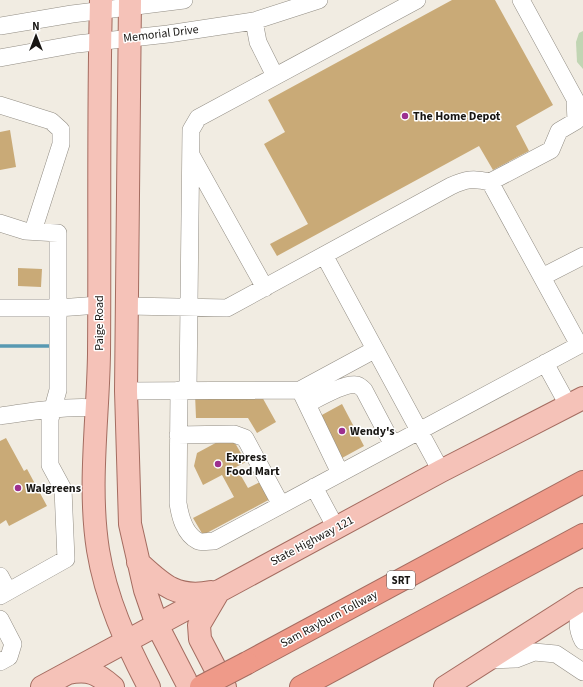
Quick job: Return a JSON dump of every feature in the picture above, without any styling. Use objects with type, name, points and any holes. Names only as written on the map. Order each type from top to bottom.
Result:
[{"type":"highway","name":"Sam Rayburn Tollway","points":[[201,687],[583,482]]},
{"type":"highway","points":[[301,687],[583,535]]},
{"type":"highway","points":[[492,584],[583,549]]},
{"type":"main road","points":[[131,3],[126,391],[130,524],[138,562],[157,625],[189,687]]},
{"type":"main road","name":"Paige Road","points":[[101,5],[98,408],[94,509],[98,550],[112,606],[125,642],[149,687]]},
{"type":"main road","points":[[99,305],[128,306]]},
{"type":"main road","name":"State Highway 121","points":[[42,687],[441,471],[575,402]]},
{"type":"main road","points":[[138,562],[166,587],[175,591],[198,595],[220,590]]},
{"type":"main road","points":[[220,590],[199,625],[200,639],[225,687]]},
{"type":"main road","points":[[445,687],[583,599]]},
{"type":"main road","points":[[68,672],[84,670],[101,676],[113,687]]},
{"type":"street","points":[[0,26],[101,5],[184,0]]},
{"type":"street","name":"Memorial Drive","points":[[0,58],[77,44],[130,39],[254,21],[319,0]]},
{"type":"street","points":[[417,0],[198,118],[191,130],[188,307],[183,390],[178,435],[178,503],[180,517],[189,534],[199,542],[214,541],[581,344],[490,182]]},
{"type":"street","points":[[128,306],[227,308],[464,180],[476,178],[490,182],[552,150],[559,131],[580,127],[575,99],[521,0]]},
{"type":"street","points":[[254,21],[258,42],[275,76]]},
{"type":"street","points":[[0,105],[51,121],[61,130],[61,144],[34,231]]},
{"type":"street","points":[[191,155],[265,288]]},
{"type":"street","points":[[0,224],[34,231],[58,233],[58,390],[50,419],[50,465],[63,489],[66,559],[4,593],[0,576]]},
{"type":"street","points":[[324,255],[374,350],[420,430],[441,471]]},
{"type":"street","points":[[542,277],[583,256]]},
{"type":"street","points":[[0,308],[58,308],[99,305]]},
{"type":"street","points":[[303,397],[374,350]]},
{"type":"street","points":[[546,363],[575,402]]},
{"type":"street","points":[[126,391],[183,390],[303,397],[355,384],[364,390],[393,445]]},
{"type":"street","points":[[303,397],[340,473]]},
{"type":"street","points":[[0,416],[53,408],[98,408]]},
{"type":"street","points":[[178,435],[234,434],[244,438],[281,505]]},
{"type":"street","points":[[314,487],[336,528]]},
{"type":"street","points":[[583,604],[578,615],[577,630],[583,641]]},
{"type":"street","points":[[0,619],[13,644],[9,657],[0,662]]},
{"type":"street","points":[[488,660],[516,659],[534,652],[556,654],[583,672]]},
{"type":"green space","points":[[583,31],[583,69],[577,62],[576,42],[579,33]]},
{"type":"building","name":"The Home Depot","points":[[452,0],[495,0],[553,105],[516,126],[529,151],[493,170],[479,146],[277,256],[270,244],[308,224],[264,144],[285,132],[268,100]]},
{"type":"building","points":[[10,130],[16,167],[0,170],[0,132]]},
{"type":"building","points":[[18,268],[42,269],[41,287],[18,286]]},
{"type":"building","points":[[195,394],[261,395],[276,422],[257,433],[248,418],[196,418]]},
{"type":"building","name":"Wendy's","points":[[342,404],[364,446],[342,458],[320,416]]},
{"type":"building","name":"Walgreens","points":[[6,438],[24,471],[27,469],[47,506],[9,526],[6,520],[0,524],[0,441]]},
{"type":"building","points":[[223,439],[235,443],[246,462],[236,467],[248,488],[264,480],[274,497],[203,535],[193,518],[234,497],[222,475],[203,485],[194,466],[197,453]]},
{"type":"waterway","points":[[0,346],[49,346]]},
{"type":"place","name":"The Home Depot","points":[[405,116]]},
{"type":"place","name":"Wendy's","points":[[342,431]]},
{"type":"place","name":"Express Food Mart","points":[[218,464]]},
{"type":"place","name":"Walgreens","points":[[18,488]]}]
